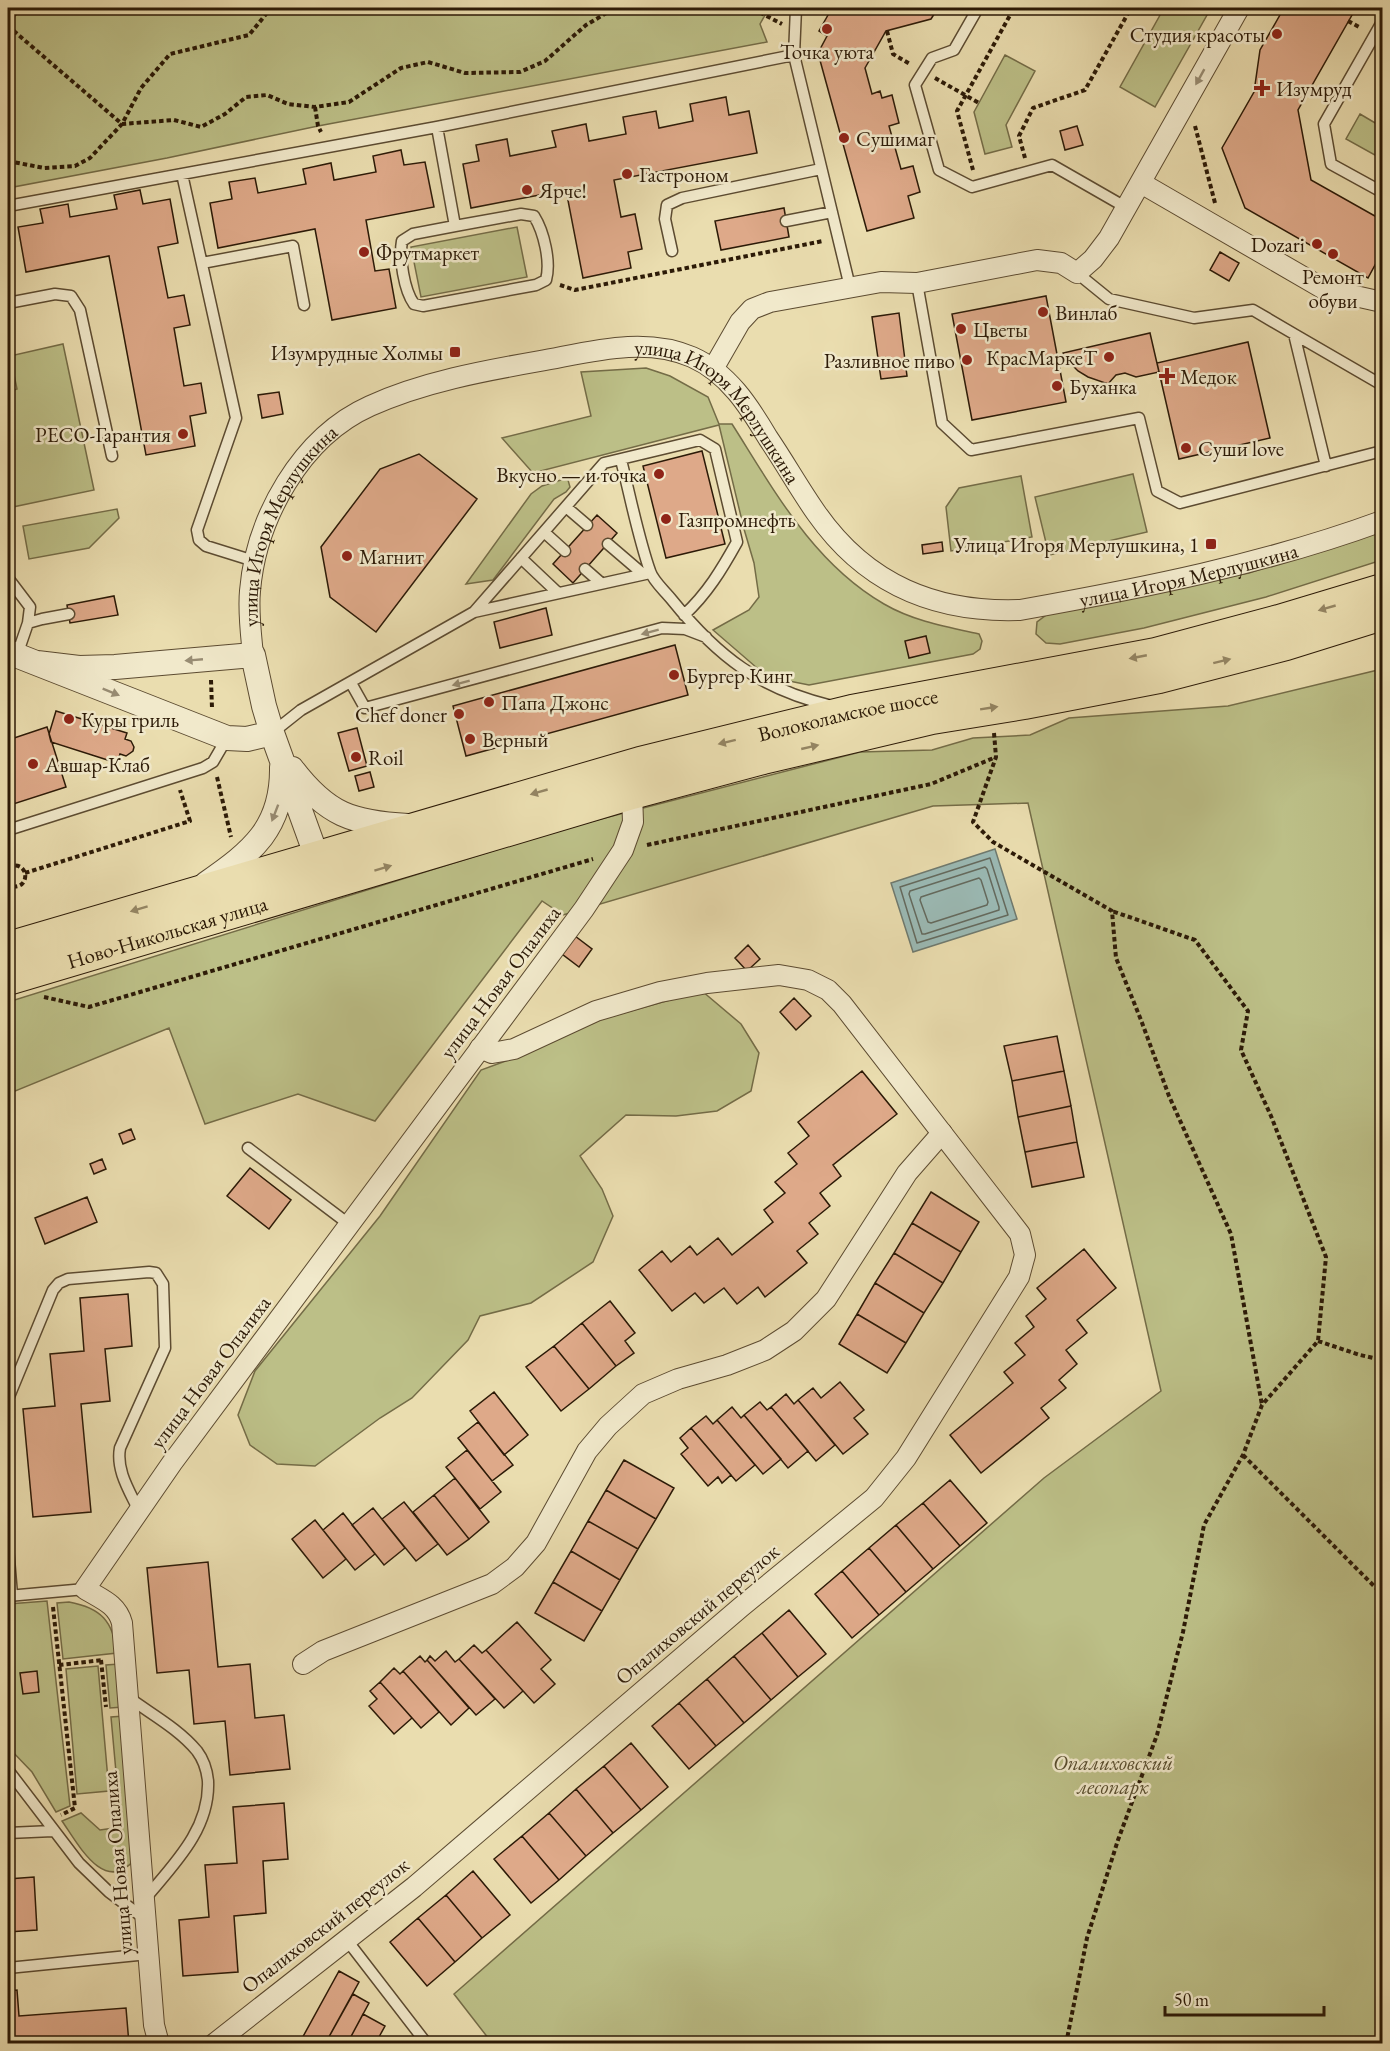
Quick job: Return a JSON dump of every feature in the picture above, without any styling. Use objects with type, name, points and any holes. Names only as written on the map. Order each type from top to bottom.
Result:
[{"type":"main road","name":"Волоколамское шоссе","points":[[322,870],[932,717],[998,707],[1171,674],[1286,644],[1382,609]]},
{"type":"main road","name":"Волоколамское шоссе","points":[[322,870],[417,827],[640,763],[852,711],[1156,654],[1280,621],[1382,609]]},
{"type":"main road","name":"Ново-Никольская улица","points":[[8,948],[195,892],[322,870]]},
{"type":"main road","name":"Ново-Никольская улица","points":[[21,987],[322,870]]},
{"type":"street","points":[[713,369],[740,322],[752,309],[770,302],[881,282],[917,283],[1037,260],[1061,263],[1077,273],[1093,259],[1109,238],[1239,8]]},
{"type":"street","points":[[1141,183],[1324,289],[1383,302]]},
{"type":"street","name":"улица Игоря Мерлушкина","points":[[281,755],[264,706],[253,655],[249,593],[254,561],[278,495],[307,452],[367,407],[416,388],[482,373],[632,345],[669,350],[693,357],[713,369],[735,388],[818,516],[854,556],[877,574],[901,588],[934,601],[961,608],[990,611],[1020,610],[1205,574],[1347,534],[1383,521]]},
{"type":"street","points":[[21,657],[79,668],[253,655]]},
{"type":"street","points":[[21,657],[227,738],[247,739],[272,733]]},
{"type":"street","points":[[281,755],[316,797],[333,810],[354,820],[382,825],[417,827]]},
{"type":"street","points":[[281,755],[322,870]]},
{"type":"street","points":[[195,892],[240,860],[272,821],[279,800],[282,779],[281,755]]},
{"type":"street","name":"улица Новая Опалиха","points":[[159,2043],[154,2025],[122,1623],[119,1613],[111,1604],[85,1589],[138,1509],[584,909],[623,850],[633,822],[632,793]]},
{"type":"street","name":"Опалиховский переулок","points":[[214,2043],[414,1887],[741,1607],[874,1498],[906,1458],[1019,1277],[1024,1256],[1020,1234],[842,1005],[828,990],[807,980],[779,975],[707,983],[660,992],[596,1011],[514,1049],[492,1053],[480,1048]]},
{"type":"street","points":[[303,1664],[323,1651],[492,1584],[515,1567],[536,1544],[587,1451],[608,1426],[643,1394],[678,1379],[727,1365],[765,1350],[794,1330],[826,1299],[907,1173],[942,1133]]},
{"type":"lane","points":[[796,8],[794,55],[850,287]]},
{"type":"lane","points":[[978,8],[954,50],[932,58],[915,85],[939,170],[972,187],[1052,165],[1127,208]]},
{"type":"lane","points":[[1383,22],[1324,124],[1331,164],[1383,192]]},
{"type":"lane","points":[[8,206],[437,127],[794,55]]},
{"type":"lane","points":[[437,127],[455,226]]},
{"type":"lane","points":[[672,251],[665,219],[667,205],[682,198],[821,169]]},
{"type":"lane","points":[[182,174],[236,418],[197,530],[199,540],[206,546],[254,561]]},
{"type":"lane","points":[[786,221],[832,212]]},
{"type":"lane","points":[[521,214],[534,216],[540,226],[548,270],[546,280],[536,285],[423,306],[414,304],[408,296],[400,252],[402,241],[413,234],[455,226],[521,214]]},
{"type":"lane","points":[[202,263],[293,246],[304,305]]},
{"type":"lane","points":[[1077,273],[1109,299],[1194,318],[1252,310],[1383,385]]},
{"type":"lane","points":[[917,283],[942,423],[971,450],[1139,418],[1157,492],[1180,503],[1383,451]]},
{"type":"lane","points":[[8,303],[55,294],[71,296],[81,310],[112,456]]},
{"type":"lane","points":[[1294,334],[1326,466]]},
{"type":"lane","points":[[474,612],[604,463],[700,440],[715,449],[737,542],[720,573],[698,603],[684,615]]},
{"type":"lane","points":[[621,460],[647,573]]},
{"type":"lane","points":[[566,507],[588,525]]},
{"type":"lane","points":[[544,532],[565,551]]},
{"type":"lane","points":[[608,544],[647,573],[706,638],[747,673],[773,688],[802,699],[852,711]]},
{"type":"lane","points":[[521,558],[558,593]]},
{"type":"lane","points":[[585,569],[601,584]]},
{"type":"lane","points":[[272,733],[300,710],[474,612],[647,573]]},
{"type":"lane","points":[[8,578],[30,607],[21,657]]},
{"type":"lane","points":[[28,623],[69,614]]},
{"type":"lane","points":[[351,683],[365,708],[662,628],[685,629],[706,638]]},
{"type":"lane","points":[[8,830],[203,768],[213,762],[227,738]]},
{"type":"lane","points":[[248,1148],[350,1225]]},
{"type":"lane","points":[[8,1399],[53,1290],[59,1283],[68,1279],[156,1273],[163,1284],[165,1348],[120,1448],[117,1460],[138,1509]]},
{"type":"lane","points":[[8,1547],[10,1595],[85,1589]]},
{"type":"lane","points":[[128,1697],[181,1736],[198,1753],[207,1773],[208,1798],[202,1822],[183,1852],[144,1900]]},
{"type":"lane","points":[[8,1770],[80,1863],[109,1892],[146,1920]]},
{"type":"lane","points":[[8,1833],[50,1826]]},
{"type":"lane","points":[[346,1939],[427,2043]]},
{"type":"lane","points":[[8,1968],[148,1954]]},
{"type":"path","points":[[8,21],[21,8]]},
{"type":"path","points":[[8,161],[44,168],[75,166],[90,158],[122,124],[141,88],[170,54],[249,35],[271,8]]},
{"type":"path","points":[[8,26],[122,124],[174,120],[201,127],[225,114],[246,97],[267,95],[288,104],[315,107],[349,102],[401,68],[428,62],[465,73],[520,72],[546,61],[586,26],[615,8]]},
{"type":"path","points":[[659,8],[672,8]]},
{"type":"path","points":[[754,8],[783,24]]},
{"type":"path","points":[[977,186],[957,111],[1014,8]]},
{"type":"path","points":[[1029,172],[1019,136],[1034,108],[1085,90],[1130,9],[1123,8]]},
{"type":"path","points":[[315,107],[318,126],[328,147]]},
{"type":"path","points":[[1194,122],[1217,210]]},
{"type":"path","points":[[546,280],[575,290],[838,238]]},
{"type":"path","points":[[210,673],[213,714]]},
{"type":"path","points":[[998,707],[993,730],[996,757],[973,822],[993,842],[1112,911],[1195,940],[1248,1011],[1241,1050],[1271,1116],[1326,1257],[1318,1341],[1262,1406],[1243,1455],[1204,1525],[1183,1632],[1157,1736],[1118,1840],[1086,1938],[1066,2043]]},
{"type":"path","points":[[21,987],[89,1007],[623,850],[931,784],[996,757]]},
{"type":"path","points":[[213,762],[233,843]]},
{"type":"path","points":[[25,873],[190,821],[176,776]]},
{"type":"path","points":[[8,867],[17,865],[25,873],[25,879],[21,885],[15,887],[8,885]]},
{"type":"path","points":[[1112,911],[1116,958],[1169,1096],[1232,1234],[1262,1406]]},
{"type":"path","points":[[1318,1341],[1383,1360]]},
{"type":"path","points":[[1243,1455],[1383,1594]]},
{"type":"path","points":[[50,1826],[75,1808],[51,1592]]},
{"type":"path","points":[[59,1665],[125,1657]]},
{"type":"green space","points":[[8,8],[769,8],[760,24],[767,42],[318,126],[8,188]]},
{"type":"green space","points":[[1164,8],[1211,8],[1155,107],[1120,87]]},
{"type":"green space","points":[[1005,55],[1035,71],[1006,125],[1012,147],[985,154],[974,112]]},
{"type":"green space","points":[[1360,114],[1382,127],[1382,159],[1346,139]]},
{"type":"green space","points":[[517,227],[527,277],[421,297],[411,247]]},
{"type":"green space","points":[[63,344],[94,490],[8,508],[8,392],[17,389],[10,356]]},
{"type":"green space","points":[[646,368],[670,376],[708,397],[719,424],[732,424],[797,523],[836,568],[859,587],[895,610],[930,623],[979,634],[982,641],[980,649],[973,654],[809,685],[774,678],[757,668],[713,630],[749,610],[759,597],[754,563],[719,425],[533,473],[502,438],[591,416],[581,372]]},
{"type":"green space","points":[[1133,474],[1147,532],[1049,555],[1035,497]]},
{"type":"green space","points":[[1021,476],[1032,537],[951,551],[946,507],[959,488]]},
{"type":"green space","points":[[564,479],[568,480],[570,487],[554,499],[493,580],[466,584],[531,494],[542,486]]},
{"type":"green space","points":[[117,509],[119,518],[89,548],[29,559],[23,526]]},
{"type":"green space","points":[[1382,529],[1382,560],[1266,597],[1144,628],[1060,644],[1046,643],[1036,634],[1037,622],[1049,613],[1249,573]]},
{"type":"green space","name":"Опалиховский лесопарк","points":[[1382,669],[1382,2043],[492,2043],[454,1994],[1044,1478],[1161,1391],[1028,803],[933,806],[563,915],[542,901],[375,1121],[298,1094],[205,1124],[169,1028],[8,1094],[8,1002],[566,828],[860,752],[932,750],[973,738],[1030,735],[1069,718],[1228,706]]},
{"type":"green space","points":[[702,991],[741,1024],[759,1053],[751,1091],[717,1111],[676,1116],[626,1115],[580,1156],[602,1189],[613,1216],[593,1262],[531,1303],[480,1316],[468,1340],[412,1398],[380,1418],[315,1466],[277,1464],[250,1445],[238,1415],[255,1371],[380,1216],[481,1070],[522,1055],[602,1019]]},
{"type":"green space","points":[[47,1601],[70,1806],[56,1812],[32,1772],[8,1747],[8,1604]]},
{"type":"green space","points":[[69,1602],[89,1608],[104,1618],[112,1632],[117,1653],[63,1659],[57,1603]]},
{"type":"green space","points":[[119,1664],[123,1707],[110,1708],[106,1665]]},
{"type":"green space","points":[[98,1666],[109,1791],[77,1794],[66,1669]]},
{"type":"green space","points":[[124,1716],[135,1859],[124,1869],[113,1872],[103,1869],[84,1853],[62,1821],[81,1813],[100,1830],[121,1827],[111,1717]]},
{"type":"water","points":[[995,849],[1017,919],[913,952],[891,883]]},
{"type":"building","points":[[832,8],[842,10],[844,8],[938,8],[931,19],[886,31],[865,68],[872,94],[880,91],[882,98],[892,95],[899,123],[889,126],[901,169],[913,166],[920,192],[908,196],[914,218],[867,231],[818,53],[827,36],[819,31]]},
{"type":"building","points":[[1284,8],[1356,8],[1298,110],[1311,180],[1382,220],[1382,252],[1368,278],[1245,208],[1222,148],[1254,92],[1260,50]]},
{"type":"building","points":[[726,97],[729,115],[749,111],[757,153],[614,180],[621,217],[635,214],[642,249],[628,252],[631,268],[583,278],[566,190],[471,208],[463,164],[479,161],[476,145],[507,139],[510,156],[556,147],[552,131],[586,124],[589,141],[626,134],[623,117],[656,111],[659,128],[693,121],[690,104]]},
{"type":"building","points":[[1077,126],[1083,145],[1065,150],[1060,131]]},
{"type":"building","points":[[401,150],[404,165],[425,162],[434,207],[366,220],[375,271],[389,269],[396,308],[332,320],[315,229],[218,248],[210,203],[232,199],[229,182],[255,178],[258,193],[306,184],[303,169],[331,163],[334,180],[376,172],[373,156]]},
{"type":"building","points":[[140,190],[143,204],[170,199],[178,243],[158,247],[168,298],[184,295],[190,325],[174,328],[184,386],[201,383],[206,413],[190,416],[195,446],[146,455],[109,256],[26,272],[18,227],[43,223],[40,209],[68,204],[70,217],[117,209],[114,195]]},
{"type":"building","points":[[784,208],[789,237],[721,250],[715,221]]},
{"type":"building","points":[[1220,252],[1239,263],[1229,281],[1210,270]]},
{"type":"building","points":[[1046,296],[1066,402],[972,420],[952,314]]},
{"type":"building","points":[[899,313],[907,376],[881,379],[872,317]]},
{"type":"building","name":"КрасМаркеТ","points":[[1150,333],[1159,372],[1136,377],[1125,373],[1116,375],[1108,384],[1088,377],[1068,361],[1065,362],[1063,353]]},
{"type":"building","points":[[1248,342],[1270,438],[1179,459],[1157,363]]},
{"type":"building","points":[[279,392],[283,414],[262,418],[258,395]]},
{"type":"building","points":[[702,451],[725,544],[666,558],[643,466]]},
{"type":"building","points":[[419,454],[477,499],[376,632],[330,597],[321,547],[380,469]]},
{"type":"building","points":[[597,515],[617,533],[573,583],[553,564]]},
{"type":"building","points":[[942,542],[943,551],[923,554],[922,545]]},
{"type":"building","points":[[114,596],[118,615],[70,623],[67,605]]},
{"type":"building","points":[[546,608],[552,635],[500,648],[494,622]]},
{"type":"building","points":[[926,636],[930,653],[909,658],[905,641]]},
{"type":"building","points":[[675,645],[688,695],[466,756],[453,706]]},
{"type":"building","points":[[56,711],[127,733],[125,739],[131,741],[133,751],[126,756],[120,754],[117,763],[51,742],[49,734]]},
{"type":"building","name":"Авшар-Клаб","points":[[47,727],[66,787],[13,804],[8,818],[8,740]]},
{"type":"building","points":[[357,728],[367,766],[349,771],[338,733]]},
{"type":"building","points":[[370,772],[374,787],[359,791],[355,776]]},
{"type":"building","points":[[575,936],[592,949],[579,967],[562,954]]},
{"type":"building","points":[[748,945],[760,959],[747,971],[735,958]]},
{"type":"building","points":[[794,998],[811,1016],[796,1030],[780,1012]]},
{"type":"building","points":[[1057,1036],[1064,1071],[1012,1081],[1004,1046]]},
{"type":"building","points":[[862,1071],[897,1114],[833,1165],[841,1176],[820,1193],[830,1206],[809,1223],[818,1234],[797,1251],[807,1263],[765,1297],[758,1287],[737,1304],[724,1288],[704,1303],[695,1293],[672,1311],[639,1270],[662,1251],[671,1262],[690,1246],[697,1255],[718,1238],[732,1255],[773,1222],[764,1210],[785,1193],[775,1182],[797,1164],[788,1153],[809,1136],[798,1122]]},
{"type":"building","points":[[1064,1071],[1071,1106],[1018,1117],[1012,1081]]},
{"type":"building","points":[[1071,1106],[1077,1142],[1025,1152],[1018,1117]]},
{"type":"building","points":[[131,1129],[135,1139],[123,1144],[119,1134]]},
{"type":"building","points":[[1077,1142],[1084,1177],[1032,1187],[1025,1152]]},
{"type":"building","points":[[102,1159],[106,1169],[94,1174],[90,1164]]},
{"type":"building","points":[[250,1168],[291,1200],[269,1229],[227,1196]]},
{"type":"building","points":[[931,1192],[979,1222],[961,1252],[912,1223]]},
{"type":"building","points":[[87,1197],[97,1222],[45,1244],[35,1218]]},
{"type":"building","points":[[912,1223],[961,1252],[943,1283],[894,1253]]},
{"type":"building","points":[[1084,1249],[1116,1288],[1077,1320],[1087,1333],[1066,1350],[1077,1364],[1059,1380],[1066,1388],[1041,1408],[1049,1418],[981,1473],[950,1435],[1013,1383],[1004,1372],[1025,1355],[1015,1343],[1034,1327],[1026,1316],[1046,1299],[1037,1288]]},
{"type":"building","points":[[894,1253],[943,1283],[924,1313],[875,1283]]},
{"type":"building","points":[[875,1283],[924,1313],[906,1343],[857,1314]]},
{"type":"building","points":[[128,1294],[132,1346],[105,1349],[110,1401],[81,1404],[91,1512],[33,1517],[23,1409],[55,1406],[50,1354],[84,1351],[80,1298]]},
{"type":"building","points":[[610,1301],[635,1333],[625,1341],[634,1353],[616,1366],[582,1323]]},
{"type":"building","points":[[857,1314],[906,1343],[887,1373],[839,1344]]},
{"type":"building","points":[[582,1323],[616,1366],[589,1389],[554,1346]]},
{"type":"building","points":[[554,1346],[589,1389],[561,1411],[526,1367]]},
{"type":"building","points":[[840,1382],[864,1410],[854,1418],[868,1434],[843,1454],[798,1400],[813,1388],[821,1398]]},
{"type":"building","points":[[494,1392],[528,1435],[504,1455],[470,1411]]},
{"type":"building","points":[[786,1394],[794,1404],[798,1400],[835,1445],[816,1461],[771,1407]]},
{"type":"building","points":[[760,1402],[767,1410],[771,1407],[808,1451],[788,1468],[744,1415]]},
{"type":"building","points":[[732,1407],[741,1418],[744,1415],[781,1459],[763,1474],[717,1420]]},
{"type":"building","points":[[706,1416],[713,1424],[717,1420],[755,1465],[736,1481],[691,1428]]},
{"type":"building","points":[[478,1422],[513,1465],[492,1481],[458,1438]]},
{"type":"building","points":[[691,1428],[731,1475],[722,1483],[718,1477],[708,1486],[681,1454],[688,1448],[680,1438]]},
{"type":"building","points":[[467,1450],[501,1492],[480,1509],[446,1467]]},
{"type":"building","points":[[624,1460],[674,1488],[656,1519],[606,1490]]},
{"type":"building","points":[[455,1478],[489,1522],[469,1539],[434,1495]]},
{"type":"building","points":[[950,1480],[987,1523],[960,1546],[923,1503]]},
{"type":"building","points":[[606,1490],[656,1519],[638,1549],[588,1521]]},
{"type":"building","points":[[434,1495],[469,1539],[447,1555],[413,1512]]},
{"type":"building","points":[[404,1502],[438,1544],[416,1561],[382,1519]]},
{"type":"building","points":[[923,1503],[960,1546],[933,1569],[896,1525]]},
{"type":"building","points":[[373,1508],[405,1548],[384,1565],[352,1525]]},
{"type":"building","points":[[343,1513],[375,1554],[355,1570],[323,1530]]},
{"type":"building","points":[[315,1520],[346,1559],[323,1578],[292,1539]]},
{"type":"building","points":[[588,1521],[638,1549],[620,1580],[571,1551]]},
{"type":"building","points":[[896,1525],[933,1569],[906,1592],[869,1548]]},
{"type":"building","points":[[869,1548],[906,1592],[879,1615],[842,1571]]},
{"type":"building","points":[[571,1551],[620,1580],[602,1611],[553,1582]]},
{"type":"building","points":[[208,1562],[218,1667],[250,1664],[255,1718],[284,1715],[290,1769],[230,1775],[225,1721],[194,1724],[189,1670],[157,1673],[147,1568]]},
{"type":"building","points":[[842,1571],[879,1615],[852,1638],[815,1594]]},
{"type":"building","points":[[553,1582],[602,1611],[584,1641],[535,1613]]},
{"type":"building","points":[[789,1610],[826,1654],[798,1677],[762,1633]]},
{"type":"building","points":[[517,1622],[551,1660],[541,1669],[555,1684],[534,1703],[486,1650]]},
{"type":"building","points":[[762,1633],[798,1677],[771,1700],[734,1656]]},
{"type":"building","points":[[474,1645],[482,1653],[486,1650],[523,1691],[504,1708],[459,1659]]},
{"type":"building","points":[[446,1651],[455,1662],[459,1659],[495,1699],[476,1715],[427,1660],[430,1656],[435,1661]]},
{"type":"building","points":[[420,1656],[425,1662],[427,1660],[469,1708],[451,1725],[403,1671]]},
{"type":"building","points":[[734,1656],[771,1700],[744,1723],[707,1679]]},
{"type":"building","points":[[394,1668],[400,1674],[403,1671],[439,1712],[421,1728],[380,1682]]},
{"type":"building","points":[[37,1671],[39,1692],[23,1694],[20,1673]]},
{"type":"building","points":[[707,1679],[744,1723],[716,1746],[679,1703]]},
{"type":"building","points":[[380,1682],[412,1718],[394,1734],[369,1706],[377,1699],[370,1691]]},
{"type":"building","points":[[679,1703],[716,1746],[689,1769],[652,1726]]},
{"type":"building","points":[[631,1743],[668,1787],[641,1810],[604,1766]]},
{"type":"building","points":[[604,1766],[641,1810],[613,1833],[576,1789]]},
{"type":"building","points":[[576,1789],[613,1833],[586,1856],[549,1813]]},
{"type":"building","points":[[284,1803],[288,1859],[263,1861],[266,1913],[234,1916],[238,1972],[183,1976],[179,1920],[209,1917],[205,1865],[237,1863],[233,1807]]},
{"type":"building","points":[[549,1813],[586,1856],[559,1880],[522,1836]]},
{"type":"building","points":[[522,1836],[559,1880],[531,1903],[494,1859]]},
{"type":"building","points":[[473,1871],[510,1915],[482,1938],[446,1895]]},
{"type":"building","points":[[34,1877],[37,1930],[8,1932],[8,1879]]},
{"type":"building","points":[[446,1895],[482,1938],[455,1962],[418,1918]]},
{"type":"building","points":[[418,1918],[455,1962],[427,1986],[390,1942]]},
{"type":"building","points":[[339,1971],[359,1982],[325,2044],[303,2044],[300,2042]]},
{"type":"building","points":[[17,1990],[19,2016],[126,2008],[129,2044],[8,2044],[8,1991]]},
{"type":"building","points":[[353,1994],[369,2003],[347,2044],[325,2044]]},
{"type":"building","points":[[363,2014],[385,2026],[375,2044],[347,2044]]},
{"type":"place","name":"Точка уюта","points":[[827,29]]},
{"type":"place","name":"Студия красоты","points":[[1277,34]]},
{"type":"place","name":"Изумруд","points":[[1262,88]]},
{"type":"place","name":"Сушимаг","points":[[844,138]]},
{"type":"place","name":"Гастроном","points":[[627,174]]},
{"type":"place","name":"Ярче!","points":[[527,190]]},
{"type":"place","name":"Dozari","points":[[1317,244]]},
{"type":"place","name":"Фрутмаркет","points":[[364,252]]},
{"type":"place","name":"Ремонт обуви","points":[[1333,254]]},
{"type":"place","name":"Винлаб","points":[[1043,312]]},
{"type":"place","name":"Цветы","points":[[961,329]]},
{"type":"place","name":"Изумрудные Холмы","points":[[455,352]]},
{"type":"place","name":"КрасМаркеТ","points":[[1109,357]]},
{"type":"place","name":"Разливное пиво","points":[[967,360]]},
{"type":"place","name":"Медок","points":[[1167,376]]},
{"type":"place","name":"Буханка","points":[[1057,386]]},
{"type":"place","name":"РЕСО-Гарантия","points":[[183,434]]},
{"type":"place","name":"Суши love","points":[[1186,448]]},
{"type":"place","name":"Вкусно — и точка","points":[[659,474]]},
{"type":"place","name":"Газпромнефть","points":[[666,519]]},
{"type":"place","name":"Улица Игоря Мерлушкина, 1","points":[[1211,544]]},
{"type":"place","name":"Магнит","points":[[347,556]]},
{"type":"place","name":"Бургер Кинг","points":[[674,675]]},
{"type":"place","name":"Папа Джонс","points":[[489,702]]},
{"type":"place","name":"Chef doner","points":[[459,714]]},
{"type":"place","name":"Куры гриль","points":[[69,719]]},
{"type":"place","name":"Верный","points":[[470,739]]},
{"type":"place","name":"Roil","points":[[356,757]]},
{"type":"place","name":"Авшар-Клаб","points":[[33,764]]}]
